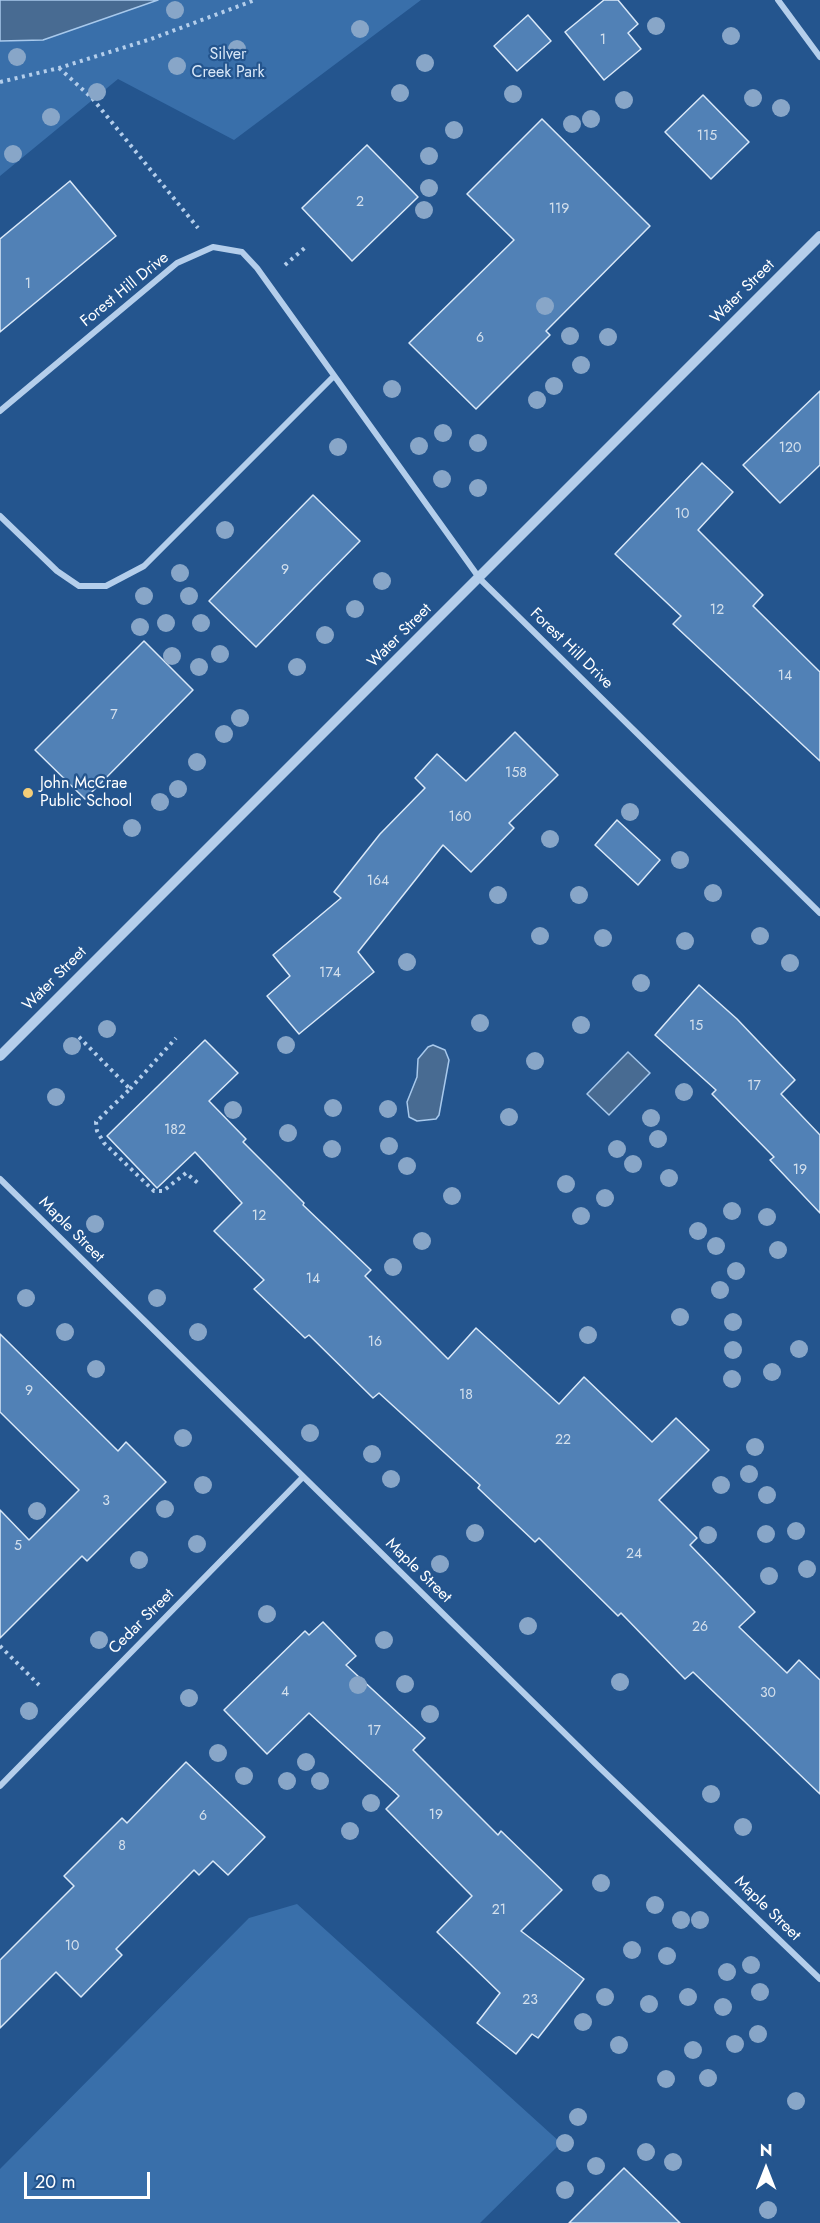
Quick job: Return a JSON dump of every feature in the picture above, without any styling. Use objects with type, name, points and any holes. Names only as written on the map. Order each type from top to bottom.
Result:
[{"type":"street","points":[[778,0],[820,57]]},
{"type":"street","name":"Water Street","points":[[0,1056],[480,579],[820,236]]},
{"type":"street","name":"Forest Hill Drive","points":[[0,411],[177,263],[213,247],[225,247],[242,252],[257,268],[480,579],[820,912]]},
{"type":"street","points":[[0,516],[64,576],[80,586],[106,586],[144,566],[333,377]]},
{"type":"street","name":"Maple Street","points":[[0,1179],[820,1979]]},
{"type":"street","name":"Cedar Street","points":[[0,1786],[303,1477]]},
{"type":"path","points":[[0,82],[59,68],[151,39],[255,0]]},
{"type":"path","points":[[59,68],[92,98],[213,247]]},
{"type":"path","points":[[80,1037],[130,1089]]},
{"type":"path","points":[[176,1038],[130,1089],[96,1122],[97,1131],[104,1143],[154,1191],[163,1191],[186,1173],[200,1184]]},
{"type":"path","points":[[0,1646],[39,1685]]},
{"type":"green space","name":"Silver Creek Park","points":[[0,0],[421,0],[234,140],[118,79],[0,176]]},
{"type":"green space","points":[[297,1904],[561,2143],[480,2223],[0,2223],[0,2169],[249,1918]]},
{"type":"shaded area","points":[[0,0],[158,0],[43,40],[0,41]]},
{"type":"shaded area","points":[[433,1045],[445,1050],[449,1060],[439,1115],[436,1119],[417,1121],[409,1117],[407,1102],[417,1077],[418,1059],[428,1047]]},
{"type":"shaded area","points":[[628,1052],[650,1073],[609,1115],[587,1094]]},
{"type":"building","points":[[604,0],[618,0],[638,24],[628,33],[641,49],[604,80],[565,32]]},
{"type":"building","points":[[528,15],[551,41],[517,71],[494,46]]},
{"type":"building","points":[[703,95],[749,142],[711,179],[665,132]]},
{"type":"building","points":[[542,119],[650,226],[546,331],[550,335],[476,409],[409,343],[514,240],[467,194]]},
{"type":"building","points":[[367,145],[418,197],[352,261],[302,208]]},
{"type":"building","points":[[70,181],[116,236],[0,332],[0,239]]},
{"type":"building","points":[[820,391],[820,465],[780,503],[743,465]]},
{"type":"building","points":[[702,463],[733,492],[698,530],[763,595],[753,606],[820,672],[820,761],[673,624],[681,616],[615,554]]},
{"type":"building","points":[[313,495],[360,541],[256,647],[209,601]]},
{"type":"building","points":[[144,641],[193,690],[85,799],[35,750]]},
{"type":"building","points":[[515,732],[558,775],[509,823],[514,828],[471,872],[443,845],[358,952],[374,972],[299,1034],[267,996],[290,976],[273,955],[341,898],[334,892],[380,834],[425,788],[415,778],[437,754],[466,781]]},
{"type":"building","points":[[617,820],[660,860],[638,885],[595,845]]},
{"type":"building","points":[[699,985],[737,1019],[795,1080],[781,1094],[820,1135],[820,1213],[770,1160],[774,1157],[712,1094],[716,1090],[655,1035]]},
{"type":"building","points":[[205,1040],[238,1073],[209,1101],[246,1139],[243,1142],[304,1203],[303,1205],[371,1270],[365,1276],[448,1359],[476,1328],[559,1404],[584,1377],[652,1442],[676,1418],[709,1450],[659,1500],[697,1538],[690,1545],[755,1612],[739,1627],[787,1673],[799,1660],[820,1680],[820,1794],[693,1672],[685,1679],[621,1613],[618,1616],[539,1538],[535,1542],[478,1488],[480,1485],[379,1393],[373,1398],[309,1335],[305,1338],[254,1289],[264,1280],[214,1231],[242,1203],[195,1152],[157,1188],[107,1136]]},
{"type":"building","points":[[0,1334],[118,1451],[126,1442],[166,1482],[87,1561],[82,1556],[0,1638],[0,1510],[29,1540],[79,1490],[0,1412]]},
{"type":"building","points":[[323,1622],[356,1656],[346,1665],[425,1738],[413,1750],[498,1835],[501,1831],[562,1890],[521,1931],[584,1979],[538,2038],[532,2034],[516,2054],[477,2023],[500,1993],[437,1932],[472,1896],[386,1809],[399,1796],[309,1713],[267,1754],[224,1710],[305,1631],[309,1635]]},
{"type":"building","points":[[186,1762],[265,1837],[228,1875],[213,1861],[199,1875],[194,1870],[116,1949],[122,1955],[81,1997],[56,1972],[0,2028],[0,1960],[74,1886],[64,1876],[122,1818],[127,1823]]},
{"type":"building","points":[[624,2168],[680,2223],[569,2223]]},
{"type":"place","name":"John McCrae Public School","points":[[28,793]]}]
